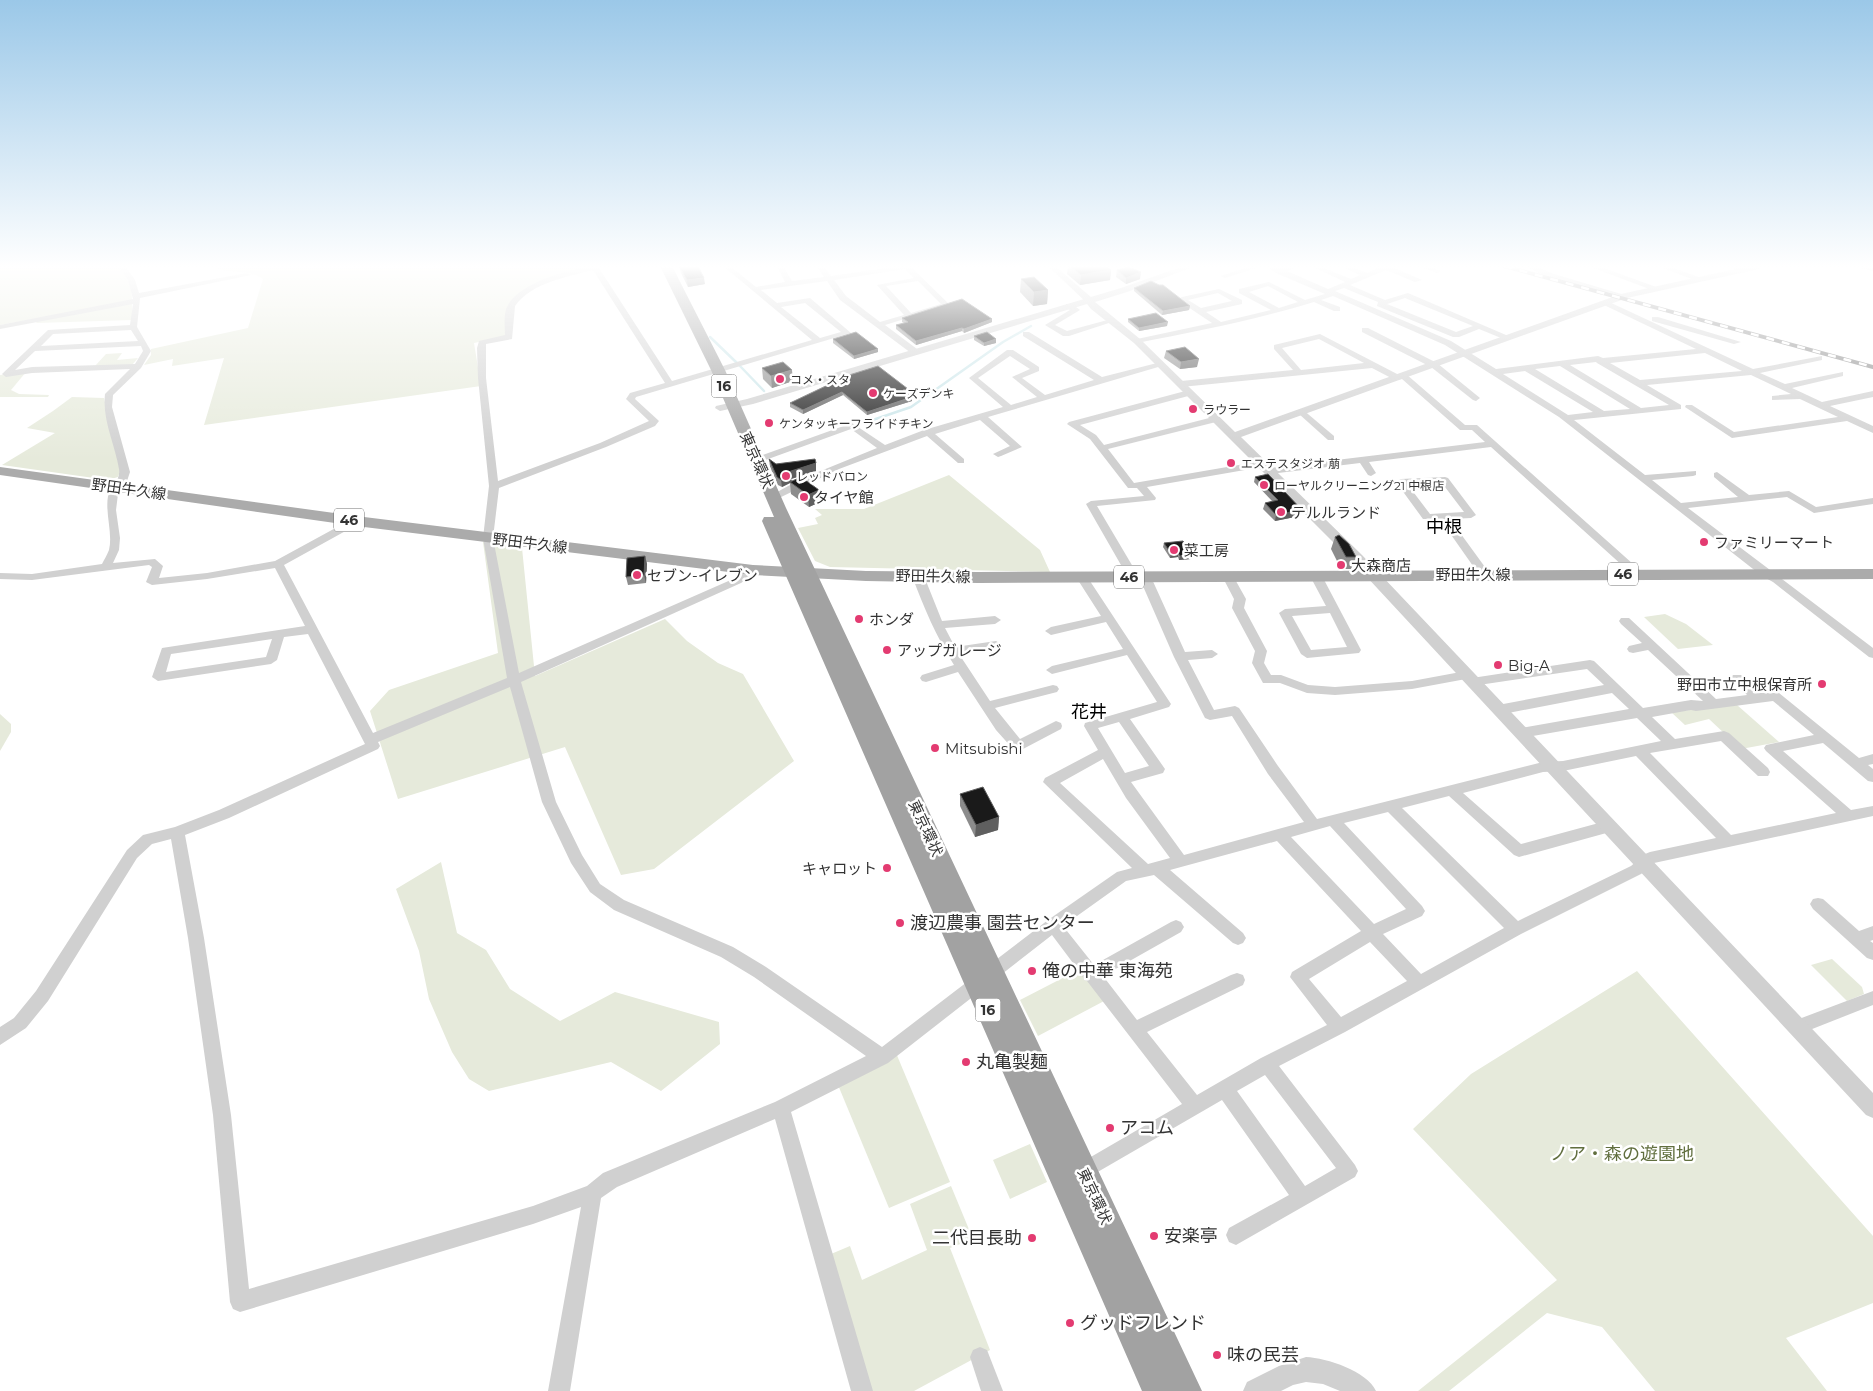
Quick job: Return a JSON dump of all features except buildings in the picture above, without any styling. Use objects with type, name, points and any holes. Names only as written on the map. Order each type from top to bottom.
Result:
[{"type":"highway","name":"東京環状","points":[[689,331],[711,375]]},
{"type":"highway","name":"東京環状","points":[[693,331],[723,405],[984,979],[1159,1391]]},
{"type":"highway","name":"東京環状","points":[[723,405],[757,460],[773,497],[800,573]]},
{"type":"highway","name":"東京環状","points":[[984,979],[1083,1171],[1185,1391]]},
{"type":"main road","name":"野田牛久線","points":[[0,471],[488,538],[753,570],[800,573],[918,576],[1139,577],[1484,574],[1873,574]]},
{"type":"street","points":[[3,374],[51,332],[69,331]]},
{"type":"street","points":[[106,567],[114,550],[115,538],[111,510],[113,493],[120,487],[124,472],[108,407],[109,394],[138,366],[147,351],[144,343],[135,331]]},
{"type":"street","points":[[509,331],[509,337],[482,343],[482,378],[494,486],[488,538],[514,680],[550,802],[576,859],[595,888],[619,905],[727,952],[760,972],[882,1057]]},
{"type":"street","points":[[637,331],[670,384]]},
{"type":"street","points":[[806,331],[818,341]]},
{"type":"street","points":[[494,486],[603,446],[652,424],[654,421],[630,399],[634,395],[670,384],[711,375],[847,333],[844,331]]},
{"type":"street","points":[[886,331],[914,351]]},
{"type":"street","points":[[723,405],[983,331]]},
{"type":"street","points":[[1060,331],[1066,334],[1077,331]]},
{"type":"street","points":[[1124,331],[1137,341],[1234,436],[1372,575],[1644,862],[1873,1108]]},
{"type":"street","points":[[1137,341],[1189,331]]},
{"type":"street","points":[[1367,331],[1434,365],[1476,398]]},
{"type":"street","points":[[1419,331],[1448,343],[1564,418],[1873,654]]},
{"type":"street","points":[[1446,331],[1456,335],[1466,331]]},
{"type":"street","points":[[1491,331],[1509,338]]},
{"type":"street","points":[[1234,436],[1529,331]]},
{"type":"street","points":[[1667,331],[1873,430]]},
{"type":"street","points":[[1699,331],[1737,342]]},
{"type":"street","points":[[1026,334],[1101,380]]},
{"type":"street","points":[[1299,372],[1277,347],[1320,336],[1373,365],[1401,377],[1463,428],[1474,427],[1638,574]]},
{"type":"street","points":[[33,349],[144,343]]},
{"type":"street","points":[[1495,372],[1707,350]]},
{"type":"street","points":[[1009,408],[973,378],[1010,352],[1036,369],[1016,376],[1044,398]]},
{"type":"street","points":[[1638,383],[1753,372],[1819,358]]},
{"type":"street","points":[[1564,418],[1678,407],[1600,361]]},
{"type":"street","points":[[1562,364],[1640,411]]},
{"type":"street","points":[[773,497],[802,482],[927,432],[1101,380],[1161,365]]},
{"type":"street","points":[[1181,384],[1373,365]]},
{"type":"street","points":[[3,374],[32,370],[138,366]]},
{"type":"street","points":[[1527,368],[1602,414]]},
{"type":"street","points":[[1785,388],[1840,374]]},
{"type":"street","points":[[1189,393],[1072,424],[1092,437],[1132,486],[1266,468],[1493,444]]},
{"type":"street","points":[[1821,405],[1873,394]]},
{"type":"street","points":[[1775,398],[1801,396]]},
{"type":"street","points":[[1689,407],[1732,435],[1848,418]]},
{"type":"street","points":[[1302,412],[1331,438]]},
{"type":"street","points":[[981,416],[1017,447],[998,454]]},
{"type":"street","points":[[1102,448],[1217,420]]},
{"type":"street","points":[[757,460],[852,426],[884,448]]},
{"type":"street","points":[[927,432],[961,461]]},
{"type":"street","points":[[1362,459],[1371,473]]},
{"type":"street","points":[[1644,478],[1693,473]]},
{"type":"street","points":[[1717,475],[1747,499]]},
{"type":"street","points":[[1445,480],[1471,515],[1443,516],[1426,517],[1402,482],[1445,480]]},
{"type":"street","points":[[1140,485],[1150,498],[1091,504],[1139,577],[1210,715],[1235,711],[1273,770],[1314,826]]},
{"type":"street","points":[[1679,506],[1789,494],[1814,510],[1873,501]]},
{"type":"street","points":[[1443,516],[1484,574]]},
{"type":"street","points":[[0,576],[32,576],[151,561],[158,566],[152,582],[207,576],[278,564],[356,521]]},
{"type":"street","points":[[0,1036],[20,1023],[42,996],[132,854],[148,839],[177,832],[224,814],[373,746],[278,564]]},
{"type":"street","points":[[370,740],[514,680],[737,581],[753,570]]},
{"type":"street","points":[[918,576],[930,611],[961,667],[1001,727],[1018,746],[1056,726]]},
{"type":"street","points":[[1082,576],[1129,652],[1165,704],[1090,726],[1122,779],[1181,862]]},
{"type":"street","points":[[1228,576],[1240,599],[1238,608],[1261,651],[1258,663],[1267,680],[1281,679],[1306,690],[1335,691],[1469,679],[1590,664],[1672,744]]},
{"type":"street","points":[[1316,576],[1334,609],[1355,650],[1301,654],[1285,613],[1334,609]]},
{"type":"street","points":[[1052,630],[1108,618]]},
{"type":"street","points":[[937,625],[995,620]]},
{"type":"street","points":[[1625,621],[1714,704]]},
{"type":"street","points":[[279,634],[271,660],[158,677],[166,651],[279,634],[313,629]]},
{"type":"street","points":[[952,651],[996,645]]},
{"type":"street","points":[[1632,649],[1651,645]]},
{"type":"street","points":[[1052,670],[1129,652]]},
{"type":"street","points":[[1180,657],[1212,654]]},
{"type":"street","points":[[926,678],[961,667]]},
{"type":"street","points":[[1737,678],[1758,698]]},
{"type":"street","points":[[1498,710],[1614,688]]},
{"type":"street","points":[[987,706],[1053,689]]},
{"type":"street","points":[[1521,734],[1633,713],[1775,696],[1873,777]]},
{"type":"street","points":[[1122,717],[1158,769],[1122,779]]},
{"type":"street","points":[[177,832],[196,938],[222,1115],[240,1302],[533,1215],[593,1193],[610,1180],[781,1108],[882,1057],[1053,925],[1122,876],[1542,767],[1553,767],[1692,740],[1699,742],[1724,736],[1762,772]]},
{"type":"street","points":[[1826,738],[1771,748],[1849,817]]},
{"type":"street","points":[[1639,751],[1729,842]]},
{"type":"street","points":[[1106,752],[1050,782],[1151,870],[1238,938]]},
{"type":"street","points":[[1857,763],[1873,759]]},
{"type":"street","points":[[1452,791],[1519,851],[1610,826]]},
{"type":"street","points":[[1391,806],[1516,929]]},
{"type":"street","points":[[1083,1171],[1267,1064],[1339,1027],[1516,929],[1636,870],[1650,858],[1873,811]]},
{"type":"street","points":[[1333,820],[1417,911],[1371,933],[1298,977],[1339,1027]]},
{"type":"street","points":[[1280,835],[1419,983]]},
{"type":"street","points":[[1818,904],[1873,952]]},
{"type":"street","points":[[1053,925],[1090,975],[1195,1106]]},
{"type":"street","points":[[1090,975],[1176,927]]},
{"type":"street","points":[[1857,939],[1873,933]]},
{"type":"street","points":[[1135,1029],[1236,980]]},
{"type":"street","points":[[1797,1027],[1873,998]]},
{"type":"street","points":[[1236,1235],[1349,1171],[1267,1064]]},
{"type":"street","points":[[1225,1089],[1302,1197]]},
{"type":"street","points":[[781,1108],[862,1391]]},
{"type":"street","points":[[559,1391],[593,1193]]},
{"type":"street","points":[[980,1357],[992,1391]]},
{"type":"street","points":[[1256,1391],[1298,1370],[1317,1370],[1346,1380],[1363,1391]]},
{"type":"green space","points":[[235,331],[507,331],[506,336],[474,343],[481,386],[204,425],[224,358],[172,366],[173,359],[144,365],[151,355],[151,349]]},
{"type":"green space","points":[[122,353],[117,360],[138,358],[132,365],[95,366],[106,354]]},
{"type":"green space","points":[[26,372],[11,390],[19,394],[49,395],[48,397],[0,397],[0,375]]},
{"type":"green space","points":[[72,397],[104,398],[120,471],[118,477],[108,480],[2,465],[55,433],[27,428]]},
{"type":"green space","points":[[949,475],[1040,550],[1050,572],[830,567],[815,561],[798,528],[818,524],[815,518],[822,515],[815,509],[864,509]]},
{"type":"green space","points":[[483,542],[522,548],[535,676],[665,619],[687,641],[718,663],[743,674],[794,761],[654,869],[621,875],[565,747],[398,799],[370,711],[389,690],[498,653]]},
{"type":"green space","points":[[1665,614],[1686,624],[1713,645],[1678,649],[1644,617]]},
{"type":"green space","points":[[1737,705],[1779,742],[1741,749],[1709,719],[1685,725],[1671,712]]},
{"type":"green space","points":[[0,714],[11,724],[11,732],[0,751]]},
{"type":"green space","points":[[441,862],[457,933],[486,950],[510,989],[560,1021],[615,992],[719,1022],[720,1044],[661,1091],[611,1062],[489,1091],[469,1079],[452,1052],[429,999],[419,951],[396,889]]},
{"type":"green space","points":[[1832,959],[1862,987],[1864,994],[1847,1001],[1811,965]]},
{"type":"green space","points":[[1082,968],[1106,1000],[1038,1036],[1020,1000]]},
{"type":"green space","name":"ノア・森の遊園地","points":[[1637,971],[1873,1236],[1873,1303],[1786,1338],[1827,1391],[1655,1391],[1602,1327],[1547,1313],[1449,1391],[1418,1391],[1557,1280],[1413,1129],[1471,1074]]},
{"type":"green space","points":[[896,1053],[950,1182],[889,1208],[838,1085]]},
{"type":"green space","points":[[1030,1144],[1047,1182],[1010,1199],[993,1160]]},
{"type":"green space","points":[[951,1186],[973,1239],[950,1248],[990,1350],[914,1391],[870,1391],[831,1254],[850,1246],[862,1280],[927,1250],[910,1204]]},
{"type":"waterway","points":[[864,423],[911,407],[1003,342],[1022,331]]},
{"type":"waterway","points":[[710,337],[737,363]]},
{"type":"waterway","points":[[740,366],[764,391]]},
{"type":"railway","points":[[1741,331],[1873,367]]},
{"type":"place","name":"コメ・スタ","points":[[780,379]]},
{"type":"place","name":"ケーズデンキ","points":[[873,393]]},
{"type":"place","name":"ラウラー","points":[[1193,409]]},
{"type":"place","name":"ケンタッキーフライドチキン","points":[[769,423]]},
{"type":"place","name":"エステスタジオ 萠","points":[[1231,463]]},
{"type":"place","name":"レッドバロン","points":[[786,476]]},
{"type":"place","name":"ローヤルクリーニング21 中根店","points":[[1264,485]]},
{"type":"place","name":"タイヤ館","points":[[804,497]]},
{"type":"place","name":"テルルランド","points":[[1281,512]]},
{"type":"place","name":"ファミリーマート","points":[[1704,542]]},
{"type":"place","name":"菜工房","points":[[1174,550]]},
{"type":"place","name":"大森商店","points":[[1341,565]]},
{"type":"place","name":"セブン-イレブン","points":[[637,575]]},
{"type":"place","name":"ホンダ","points":[[859,619]]},
{"type":"place","name":"アップガレージ","points":[[887,650]]},
{"type":"place","name":"Big-A","points":[[1498,665]]},
{"type":"place","name":"野田市立中根保育所","points":[[1822,684]]},
{"type":"place","name":"Mitsubishi","points":[[935,748]]},
{"type":"place","name":"キャロット","points":[[887,868]]},
{"type":"place","name":"渡辺農事 園芸センター","points":[[900,923]]},
{"type":"place","name":"俺の中華 東海苑","points":[[1032,971]]},
{"type":"place","name":"丸亀製麺","points":[[966,1062]]},
{"type":"place","name":"アコム","points":[[1110,1128]]},
{"type":"place","name":"安楽亭","points":[[1154,1236]]},
{"type":"place","name":"二代目長助","points":[[1032,1238]]},
{"type":"place","name":"グッドフレンド","points":[[1070,1323]]},
{"type":"place","name":"味の民芸","points":[[1217,1355]]},
{"type":"district","name":"中根","points":[[1444,527]]},
{"type":"district","name":"花井","points":[[1089,712]]}]
